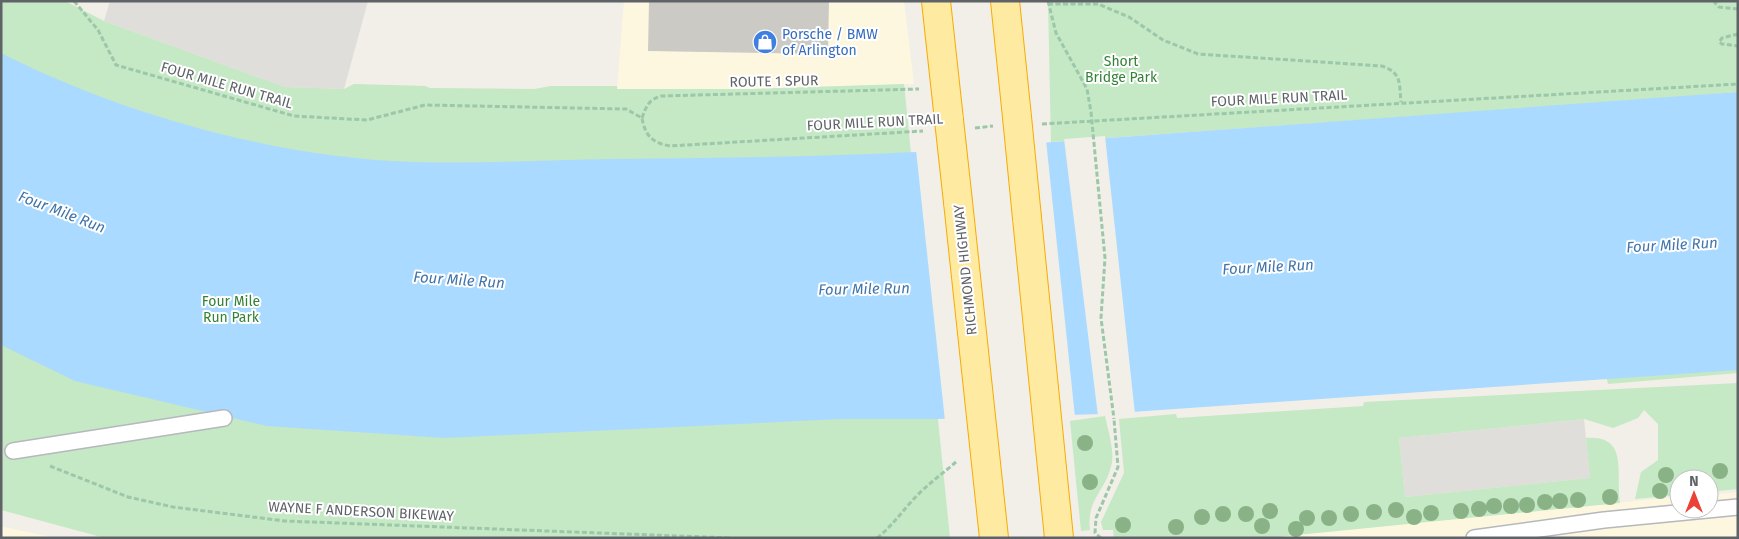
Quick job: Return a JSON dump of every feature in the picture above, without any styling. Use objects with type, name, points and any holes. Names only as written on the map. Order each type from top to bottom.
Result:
[{"type":"highway","name":"RICHMOND HIGHWAY","points":[[936,1],[994,538]]},
{"type":"highway","points":[[1005,1],[1059,538]]},
{"type":"lane","points":[[12,451],[224,418]]},
{"type":"lane","points":[[1474,538],[1560,533],[1604,520],[1738,507]]},
{"type":"path","name":"FOUR MILE RUN TRAIL","points":[[74,1],[98,30],[116,65],[294,116],[367,120],[425,105],[626,109],[642,118],[648,136],[658,144],[670,146],[948,126],[1738,84]]},
{"type":"path","points":[[1717,1],[1716,3],[1719,6],[1738,9]]},
{"type":"path","points":[[1101,538],[1095,533],[1096,518],[1118,467],[1101,318],[1105,258],[1091,112],[1087,89],[1056,33],[1048,2],[1098,4],[1129,17],[1163,40],[1198,54],[1382,66],[1392,70],[1397,76],[1401,102]]},
{"type":"path","points":[[1738,34],[1722,38],[1719,42],[1738,46]]},
{"type":"path","name":"ROUTE 1 SPUR","points":[[642,118],[646,105],[652,99],[661,96],[919,89]]},
{"type":"path","name":"WAYNE F ANDERSON BIKEWAY","points":[[12,451],[128,496],[173,507],[285,521],[731,538]]},
{"type":"path","points":[[877,538],[892,525],[931,482],[956,462]]},
{"type":"shaded area","points":[[110,1],[368,1],[344,89],[285,87],[104,21]]},
{"type":"shaded area","name":"Porsche / BMW of Arlington","points":[[624,1],[904,1],[914,84],[750,89],[617,89]]},
{"type":"shaded area","points":[[1584,419],[1590,478],[1405,497],[1399,438]]},
{"type":"shaded area","points":[[1738,492],[1738,538],[1237,538],[1669,498],[1669,519],[1719,519],[1719,494]]},
{"type":"shaded area","points":[[4,527],[55,538],[1,538],[1,528]]},
{"type":"green space","name":"Four Mile Run Park","points":[[1,1],[65,1],[104,21],[285,87],[344,89],[354,84],[425,86],[430,88],[534,89],[551,86],[617,86],[617,89],[750,89],[904,84],[950,538],[105,538],[1,510]]},
{"type":"green space","name":"Short Bridge Park","points":[[1048,1],[1738,1],[1738,92],[1691,96],[1738,312],[1738,373],[1608,384],[1543,107],[1051,142]]},
{"type":"green space","points":[[1738,383],[1738,489],[1719,491],[1719,469],[1669,469],[1669,496],[1635,499],[1641,472],[1658,460],[1658,424],[1644,410],[1638,418],[1613,428],[1584,419],[1399,438],[1405,497],[1590,478],[1586,438],[1600,439],[1609,443],[1615,450],[1618,458],[1620,503],[1267,538],[1114,538],[1113,530],[1103,530],[1101,522],[1124,473],[1119,419],[1176,414],[1177,418],[1363,406],[1364,402]]},
{"type":"green space","points":[[1105,416],[1111,445],[1112,462],[1106,480],[1091,510],[1090,530],[1081,531],[1070,421]]},
{"type":"water","name":"Four Mile Run","points":[[1,53],[98,96],[149,114],[202,129],[310,152],[363,159],[415,162],[764,157],[916,152],[1738,92],[1738,370],[1103,414],[937,419],[840,419],[445,438],[267,426],[75,381],[1,345]]},
{"type":"pier","points":[[1105,136],[1135,414],[1098,416],[1064,139]]},
{"type":"pier","points":[[1046,140],[1075,417],[945,421],[916,150]]},
{"type":"building","points":[[649,1],[829,1],[828,54],[648,51]]},
{"type":"place","name":"Porsche / BMW of Arlington","points":[[765,42]]}]
